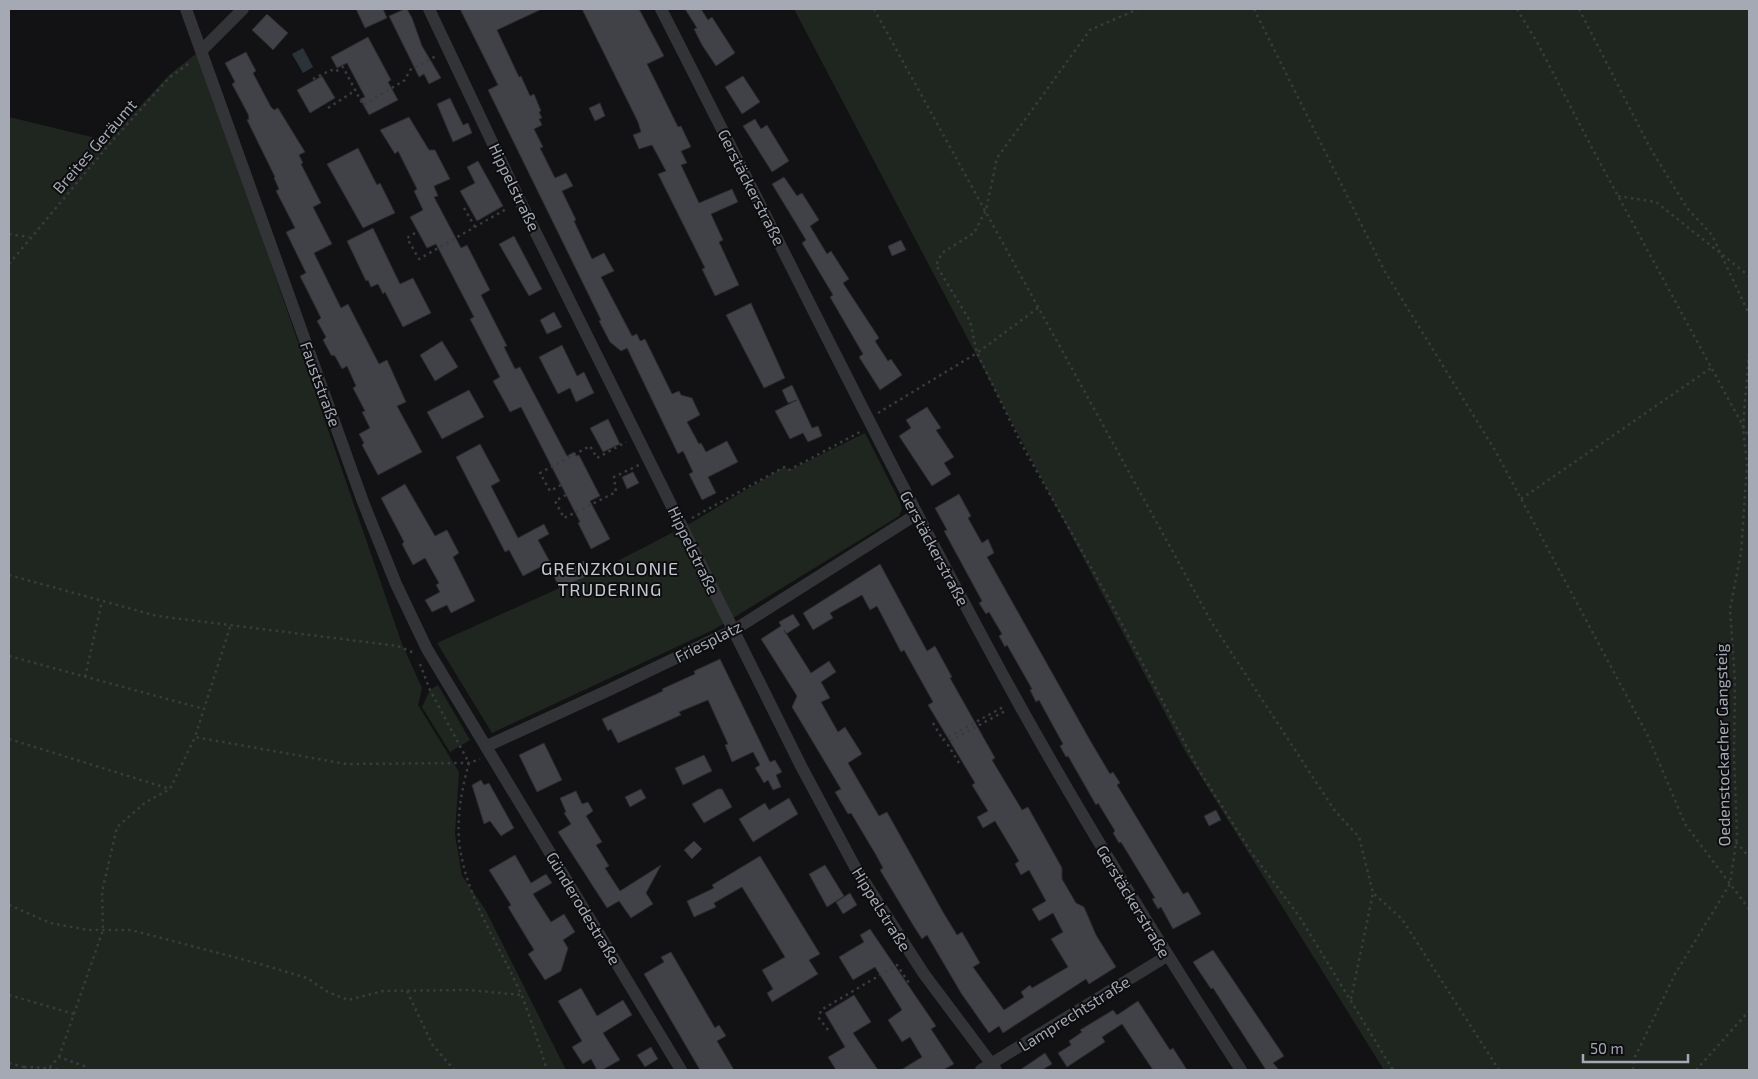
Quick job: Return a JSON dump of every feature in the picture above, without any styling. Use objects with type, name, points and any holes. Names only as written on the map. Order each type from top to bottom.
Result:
[{"type":"street","name":"Fauststraße","points":[[186,9],[363,502],[396,584],[427,649],[487,746]]},
{"type":"street","points":[[202,50],[243,9]]},
{"type":"street","name":"Hippelstraße","points":[[429,9],[520,201],[801,766],[855,867],[924,974],[994,1067]]},
{"type":"street","name":"Gerstäckerstraße","points":[[661,9],[916,514],[1018,701],[1070,796],[1167,956],[1241,1070]]},
{"type":"street","name":"Friesplatz","points":[[487,746],[734,630],[916,514]]},
{"type":"street","name":"Günderodestraße","points":[[487,746],[681,1070]]},
{"type":"street","name":"Lamprechtstraße","points":[[981,1070],[994,1067],[1167,956]]},
{"type":"path","points":[[874,9],[1212,623],[1335,812],[1358,837],[1373,893],[1351,998]]},
{"type":"path","points":[[1138,9],[1090,30],[997,158],[986,210],[974,233],[942,253],[936,265],[970,321],[977,353],[1022,445],[1105,592],[1200,770],[1251,852],[1299,916],[1314,943],[1351,998],[1393,1070]]},
{"type":"path","points":[[1254,9],[1384,270],[1496,452],[1647,734],[1685,824],[1749,909]]},
{"type":"path","points":[[1517,9],[1537,42],[1749,437]]},
{"type":"path","points":[[1579,9],[1649,146],[1687,208],[1712,235],[1749,314]]},
{"type":"path","points":[[313,79],[331,70],[335,72],[344,67],[363,105],[405,80],[410,70],[449,49]]},
{"type":"path","name":"Breites Geräumt","points":[[9,264],[112,141],[170,77],[194,60],[202,50]]},
{"type":"path","points":[[328,108],[356,90]]},
{"type":"path","points":[[1618,196],[1656,202],[1749,276]]},
{"type":"path","points":[[414,234],[407,238],[419,259],[520,201]]},
{"type":"path","points":[[464,208],[474,227]]},
{"type":"path","points":[[9,234],[30,238]]},
{"type":"path","points":[[682,524],[784,468],[790,470],[870,422],[977,353],[1039,308]]},
{"type":"path","points":[[1743,427],[1749,352]]},
{"type":"path","points":[[1521,500],[1711,367]]},
{"type":"path","name":"Oedenstockacher Gangsteig","points":[[1633,1070],[1635,1057],[1675,974],[1730,884],[1736,842],[1735,681],[1730,608],[1741,553],[1747,465],[1743,427]]},
{"type":"path","points":[[561,485],[550,491],[540,473],[590,446],[596,458],[638,435]]},
{"type":"path","points":[[566,495],[555,501],[564,518],[616,492],[614,477],[650,460]]},
{"type":"path","points":[[9,575],[157,616],[398,646],[416,653]]},
{"type":"path","points":[[85,677],[102,601]]},
{"type":"path","points":[[49,1068],[59,1057],[103,930],[102,892],[117,827],[146,802],[170,789],[195,737],[230,626]]},
{"type":"path","points":[[9,656],[204,709]]},
{"type":"path","points":[[419,662],[430,690],[469,763],[463,786],[458,832],[460,854],[472,891],[521,995],[547,1070]]},
{"type":"path","points":[[933,722],[943,740],[1018,701]]},
{"type":"path","points":[[959,763],[948,745],[950,741],[1018,701]]},
{"type":"path","points":[[195,737],[346,764],[469,763],[485,756],[487,746]]},
{"type":"path","points":[[9,739],[170,789]]},
{"type":"path","points":[[1736,842],[1749,857]]},
{"type":"path","points":[[1373,893],[1402,919],[1499,1070]]},
{"type":"path","points":[[9,905],[50,923],[88,930],[131,930],[260,964],[307,978],[328,992],[348,1000],[383,991],[407,990],[469,990],[521,995]]},
{"type":"path","points":[[828,1030],[819,1018],[821,1010],[897,965],[909,983]]},
{"type":"path","points":[[407,990],[432,1044],[454,1070]]},
{"type":"path","points":[[9,995],[74,1014]]},
{"type":"path","points":[[1696,1070],[1749,1011]]},
{"type":"path","points":[[59,1057],[84,1066],[86,1070]]},
{"type":"path","points":[[9,1062],[23,1069],[49,1068],[60,1070]]},
{"type":"shaded area","points":[[794,9],[1749,9],[1749,1070],[1384,1070],[1185,751]]},
{"type":"shaded area","points":[[303,48],[313,67],[303,73],[292,54]]},
{"type":"shaded area","points":[[198,52],[402,644],[422,688],[418,705],[459,772],[455,834],[462,876],[485,909],[566,1070],[9,1070],[9,117],[108,141],[169,75]]},
{"type":"shaded area","points":[[865,433],[900,502],[902,509],[899,516],[715,629],[492,733],[437,643],[602,569],[691,523],[784,467],[790,470]]},
{"type":"shaded area","points":[[438,685],[470,740],[450,752],[422,707],[430,690]]},
{"type":"building","points":[[356,9],[383,9],[387,18],[365,28]]},
{"type":"building","points":[[407,9],[412,18],[422,46],[441,78],[429,84],[424,74],[419,77],[389,16]]},
{"type":"building","points":[[460,9],[542,9],[497,30],[519,77],[521,76],[530,96],[534,94],[541,111],[539,112],[542,118],[539,119],[542,125],[534,129],[543,147],[540,148],[555,178],[566,173],[573,186],[562,191],[592,259],[604,253],[614,271],[601,277],[632,336],[637,334],[640,341],[645,339],[672,394],[679,391],[681,395],[692,398],[700,415],[687,422],[699,444],[701,443],[706,452],[727,441],[738,462],[708,477],[716,493],[702,500],[689,474],[693,472],[683,451],[678,454],[627,348],[621,351],[610,342],[488,90],[498,85]]},
{"type":"building","points":[[582,9],[639,9],[664,56],[647,64],[678,127],[681,126],[691,147],[681,151],[687,163],[681,165],[699,203],[732,189],[738,202],[711,214],[723,240],[719,242],[739,285],[715,296],[702,269],[705,268],[658,174],[666,171],[652,145],[639,149],[633,135],[641,132],[638,122]]},
{"type":"building","points":[[685,9],[701,9],[708,20],[712,17],[735,53],[716,66],[702,45],[694,29],[697,28]]},
{"type":"building","points":[[267,14],[288,33],[273,50],[252,30]]},
{"type":"building","points":[[368,37],[391,80],[388,82],[398,100],[369,115],[360,99],[365,97],[347,63],[337,68],[331,57]]},
{"type":"building","points":[[246,52],[256,71],[253,73],[271,107],[274,110],[278,108],[305,152],[299,155],[303,163],[301,164],[321,203],[313,207],[332,244],[314,253],[341,308],[348,304],[379,364],[387,360],[406,402],[397,406],[422,452],[378,475],[362,445],[364,443],[359,434],[370,428],[362,412],[365,411],[353,388],[356,386],[347,366],[342,369],[335,356],[331,355],[323,340],[326,337],[317,321],[321,318],[300,276],[306,273],[286,232],[295,228],[276,191],[279,189],[275,177],[247,120],[249,119],[248,114],[232,84],[235,82],[225,63]]},
{"type":"building","points":[[322,76],[335,98],[310,113],[297,90]]},
{"type":"building","points":[[743,76],[760,102],[742,114],[725,87]]},
{"type":"building","points":[[450,98],[463,125],[468,123],[472,133],[453,142],[437,104]]},
{"type":"building","points":[[600,103],[605,116],[595,121],[589,108]]},
{"type":"building","points":[[409,117],[429,150],[435,150],[450,179],[434,186],[438,196],[434,197],[461,248],[467,245],[490,290],[481,295],[507,346],[504,347],[515,369],[520,367],[567,456],[574,452],[576,456],[579,455],[600,496],[590,501],[610,539],[591,549],[578,523],[580,522],[521,407],[510,412],[493,381],[500,377],[470,319],[474,317],[436,244],[427,248],[410,217],[423,210],[414,191],[417,189],[398,151],[395,154],[380,130]]},
{"type":"building","points":[[755,119],[761,129],[767,125],[789,161],[772,172],[743,126]]},
{"type":"building","points":[[358,148],[377,185],[380,183],[395,213],[363,228],[327,164]]},
{"type":"building","points":[[478,161],[503,206],[477,221],[460,191],[475,183],[467,167]]},
{"type":"building","points":[[784,177],[797,196],[802,193],[819,220],[810,226],[827,254],[831,251],[849,279],[843,283],[879,338],[875,341],[888,361],[891,359],[902,375],[880,390],[859,357],[863,354],[830,297],[833,295],[802,243],[806,240],[772,184]]},
{"type":"building","points":[[373,228],[400,284],[413,278],[431,313],[403,327],[385,292],[383,294],[378,284],[371,287],[368,280],[366,281],[347,241]]},
{"type":"building","points":[[514,236],[542,289],[529,296],[499,244]]},
{"type":"building","points":[[901,240],[906,250],[892,256],[888,246]]},
{"type":"building","points":[[751,303],[785,378],[764,388],[726,315]]},
{"type":"building","points":[[554,312],[562,327],[547,334],[540,320]]},
{"type":"building","points":[[442,341],[458,367],[435,381],[420,355]]},
{"type":"building","points":[[562,345],[577,376],[584,372],[594,393],[576,402],[570,388],[558,394],[539,357]]},
{"type":"building","points":[[792,385],[812,428],[818,426],[822,436],[808,442],[803,433],[790,439],[775,411],[797,400],[788,403],[782,390]]},
{"type":"building","points":[[469,390],[484,417],[442,439],[427,412]]},
{"type":"building","points":[[927,407],[941,428],[936,430],[954,457],[944,463],[951,474],[932,486],[899,436],[911,428],[906,420]]},
{"type":"building","points":[[608,419],[620,444],[603,452],[590,428]]},
{"type":"building","points":[[480,444],[500,481],[491,486],[518,538],[544,524],[549,534],[538,540],[550,562],[523,576],[509,550],[505,552],[456,457]]},
{"type":"building","points":[[633,472],[639,483],[627,489],[622,477]]},
{"type":"building","points":[[405,484],[435,536],[447,530],[459,553],[453,557],[475,601],[451,613],[447,605],[432,612],[425,600],[440,592],[436,585],[439,583],[425,558],[413,565],[402,544],[404,542],[381,498]]},
{"type":"building","points":[[959,494],[971,516],[968,518],[982,543],[988,539],[994,553],[987,557],[1091,742],[1110,774],[1113,772],[1120,783],[1117,785],[1183,894],[1188,892],[1201,914],[1173,929],[1161,907],[1158,909],[1152,899],[1155,898],[1121,842],[1119,843],[1113,833],[1115,831],[1098,803],[1096,805],[1068,756],[1066,757],[1060,746],[1063,744],[1039,700],[1036,702],[1030,690],[1032,689],[1007,645],[1005,647],[999,636],[1002,634],[989,612],[986,614],[979,603],[982,601],[944,531],[947,530],[935,508]]},
{"type":"building","points":[[584,561],[590,575],[559,588],[554,576]]},
{"type":"building","points":[[880,564],[927,651],[935,646],[952,677],[950,678],[995,758],[992,760],[1022,810],[1028,807],[1062,868],[1062,879],[1076,903],[1084,907],[1096,935],[1116,967],[1089,984],[1086,979],[1003,1033],[999,1026],[989,1033],[961,993],[927,935],[922,939],[913,925],[880,870],[883,868],[876,855],[851,813],[848,814],[835,792],[841,789],[792,707],[797,696],[761,639],[781,626],[779,622],[793,614],[800,625],[786,634],[811,673],[829,661],[836,672],[821,682],[830,698],[821,702],[838,732],[845,727],[862,754],[848,763],[879,816],[887,812],[957,935],[962,932],[980,963],[973,967],[1004,1010],[1024,997],[1021,992],[1030,985],[1032,988],[1068,967],[1051,939],[1063,932],[1053,913],[1039,921],[1032,909],[1046,901],[1029,870],[1021,875],[1015,864],[1019,861],[995,821],[983,828],[977,817],[988,811],[972,785],[975,783],[928,705],[933,702],[904,650],[901,652],[877,606],[870,610],[862,595],[830,613],[833,618],[813,630],[803,613]]},
{"type":"building","points":[[720,659],[770,762],[775,760],[782,772],[776,775],[781,787],[773,790],[768,780],[764,783],[755,768],[760,765],[753,752],[732,762],[725,745],[728,744],[708,700],[679,712],[681,715],[618,743],[611,729],[608,731],[602,719],[663,691],[662,689],[695,674],[694,671]]},
{"type":"building","points":[[544,743],[562,780],[537,792],[519,755]]},
{"type":"building","points":[[704,755],[712,771],[683,785],[675,768]]},
{"type":"building","points":[[481,780],[484,785],[489,783],[514,828],[501,836],[490,821],[484,824],[472,785]]},
{"type":"building","points":[[641,789],[646,798],[630,807],[625,797]]},
{"type":"building","points":[[718,789],[722,789],[732,807],[704,823],[692,804]]},
{"type":"building","points":[[576,791],[582,804],[588,802],[593,811],[586,816],[602,842],[596,845],[609,866],[605,868],[620,891],[661,865],[646,893],[653,904],[631,918],[619,901],[607,908],[558,832],[571,824],[564,813],[566,812],[560,798]]},
{"type":"building","points":[[789,798],[798,814],[753,842],[739,819],[765,803],[769,810]]},
{"type":"building","points":[[1216,810],[1221,820],[1209,826],[1204,816]]},
{"type":"building","points":[[694,841],[702,849],[692,859],[684,850]]},
{"type":"building","points":[[515,855],[531,883],[546,874],[552,883],[533,894],[551,922],[564,914],[575,932],[563,940],[568,948],[561,971],[545,980],[528,954],[534,950],[508,907],[511,905],[489,870]]},
{"type":"building","points":[[760,856],[820,954],[809,960],[818,974],[772,1002],[767,993],[773,989],[762,970],[785,957],[742,887],[714,903],[716,907],[694,917],[687,901],[714,888],[712,885]]},
{"type":"building","points":[[825,865],[844,896],[827,907],[809,874]]},
{"type":"building","points":[[850,893],[857,905],[843,914],[836,902]]},
{"type":"building","points":[[870,929],[936,1026],[931,1029],[954,1064],[943,1070],[901,1070],[922,1057],[910,1037],[902,1042],[888,1020],[902,1010],[875,967],[853,980],[839,957],[864,942],[860,935]]},
{"type":"building","points":[[1213,950],[1284,1056],[1273,1063],[1279,1070],[1266,1070],[1213,988],[1211,989],[1193,962]]},
{"type":"building","points":[[671,952],[715,1028],[719,1025],[726,1036],[717,1041],[734,1070],[700,1070],[644,974],[664,962],[661,957]]},
{"type":"building","points":[[581,988],[597,1016],[623,1000],[632,1015],[603,1033],[620,1060],[602,1070],[597,1070],[591,1059],[583,1064],[572,1047],[582,1041],[558,1001]]},
{"type":"building","points":[[854,995],[871,1022],[853,1033],[878,1070],[836,1070],[828,1057],[845,1047],[825,1013]]},
{"type":"building","points":[[1138,1001],[1170,1050],[1173,1048],[1187,1070],[1153,1070],[1122,1024],[1102,1037],[1105,1042],[1067,1067],[1058,1053],[1071,1045],[1069,1041],[1082,1032],[1080,1030],[1113,1010],[1117,1015]]},
{"type":"building","points":[[651,1047],[658,1059],[645,1067],[637,1055]]},
{"type":"building","points":[[1045,1053],[1052,1064],[1042,1070],[1020,1070]]},
{"type":"district","name":"GRENZKOLONIE TRUDERING","points":[[610,578]]}]
